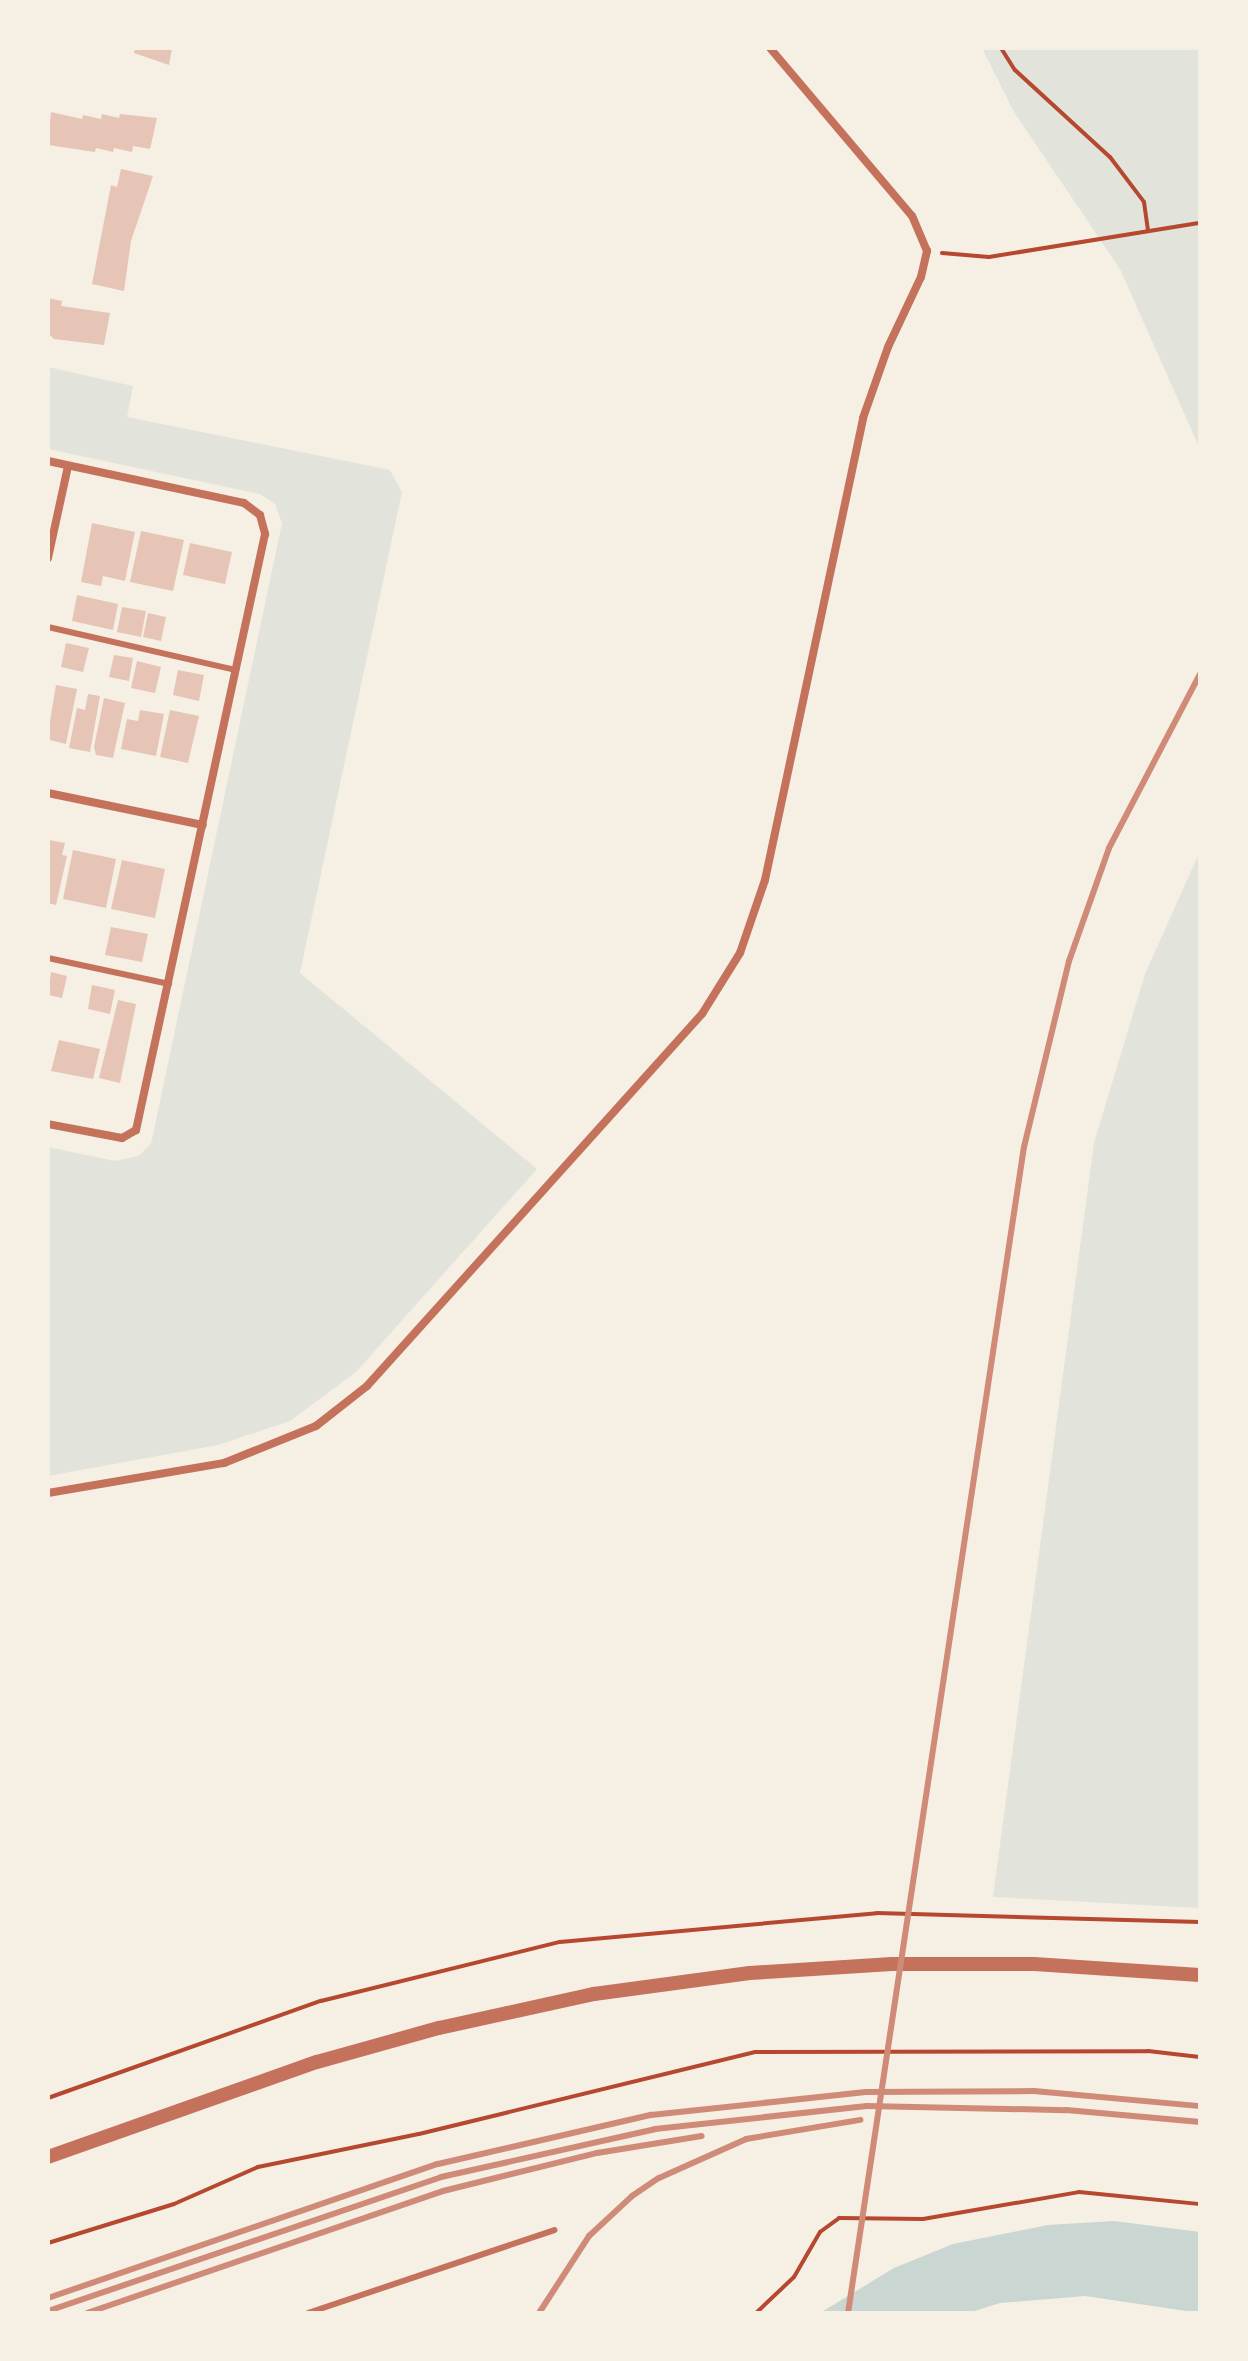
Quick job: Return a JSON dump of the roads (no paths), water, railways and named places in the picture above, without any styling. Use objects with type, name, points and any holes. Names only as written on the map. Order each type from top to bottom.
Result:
[{"type":"street","points":[[48,1493],[224,1463],[316,1426],[367,1386],[702,1014],[740,953],[756,912],[863,418],[888,347],[921,277],[927,251],[912,216],[770,48]]},
{"type":"street","points":[[48,461],[244,503],[260,515],[265,534],[140,1120],[131,1136],[48,1124]]},
{"type":"street","points":[[48,558],[68,466]]},
{"type":"street","points":[[48,793],[203,825]]},
{"type":"street","points":[[48,2157],[317,2062],[439,2028],[594,1994],[750,1973],[892,1964],[1034,1964],[1200,1975]]},
{"type":"lane","points":[[48,627],[236,670]]},
{"type":"lane","points":[[48,958],[169,984]]},
{"type":"lane","points":[[308,2313],[554,2230]]},
{"type":"railway","points":[[848,2313],[1024,1147],[1069,961],[1109,848],[1200,674]]},
{"type":"railway","points":[[48,2298],[438,2164],[651,2115],[866,2092],[1034,2091],[1200,2106]]},
{"type":"railway","points":[[48,2311],[441,2177],[655,2129],[867,2106],[1066,2110],[1200,2122]]},
{"type":"railway","points":[[539,2313],[589,2236],[632,2196],[659,2178],[746,2139],[860,2120]]},
{"type":"railway","points":[[87,2313],[443,2191],[597,2153],[702,2136]]}]
